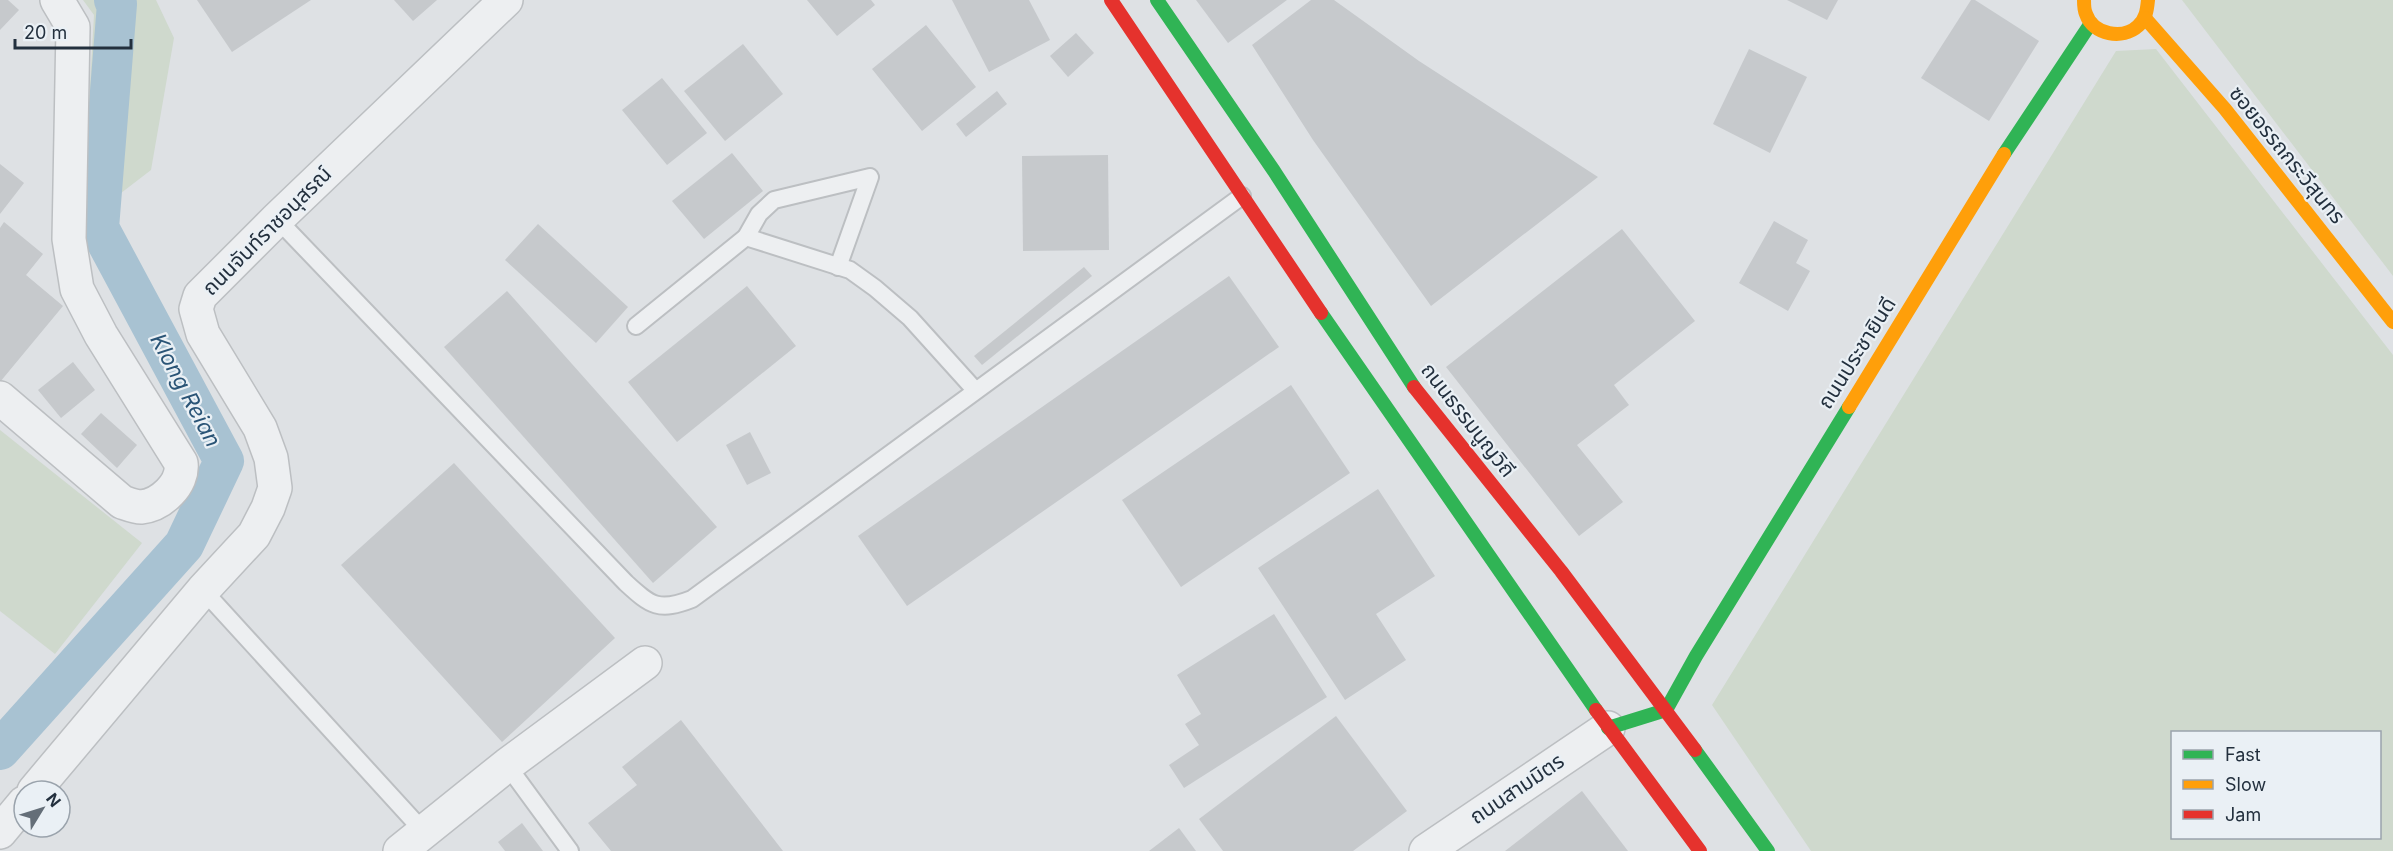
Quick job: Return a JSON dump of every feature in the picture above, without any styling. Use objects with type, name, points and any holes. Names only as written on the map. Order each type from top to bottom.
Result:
[{"type":"street","points":[[0,398],[122,502],[142,507],[152,503],[171,491],[180,478],[181,464],[101,335],[77,289],[69,239],[73,27],[57,0]]},
{"type":"street","name":"ถนนจันท์ราชอนุสรณ์","points":[[44,779],[203,590],[254,535],[268,508],[274,488],[270,458],[260,428],[203,334],[196,309],[200,296],[277,219],[506,0]]},
{"type":"street","points":[[1111,0],[1242,196],[1608,728],[1700,851]]},
{"type":"street","name":"ถนนธรรมนูญวิถี","points":[[1158,0],[1274,171],[1422,399],[1561,571],[1666,710],[1768,851]]},
{"type":"street","points":[[2084,0],[2086,14],[2091,23],[2109,34],[2119,35],[2138,27],[2145,18],[2148,0]]},
{"type":"street","name":"ซอยอรรถกระวีสุนทร","points":[[2145,18],[2224,109],[2393,322]]},
{"type":"street","name":"ถนนประชายินดี","points":[[1666,710],[1696,656],[1994,171],[2091,23]]},
{"type":"street","points":[[412,842],[507,765],[645,663]]},
{"type":"street","points":[[1608,728],[1666,710]]},
{"type":"street","name":"ถนนสามมิตร","points":[[1426,851],[1608,728]]},
{"type":"street","points":[[0,832],[12,818]]},
{"type":"lane","points":[[636,326],[746,237],[759,214],[774,200],[870,177],[838,267]]},
{"type":"lane","points":[[277,219],[626,583],[642,598],[658,606],[675,606],[692,599],[1242,196]]},
{"type":"lane","points":[[746,237],[850,270],[910,318],[975,390]]},
{"type":"lane","points":[[203,590],[412,842]]},
{"type":"lane","points":[[507,765],[570,851]]},
{"type":"shaded area","points":[[83,0],[156,0],[174,38],[151,170],[82,223],[94,15]]},
{"type":"shaded area","points":[[2182,0],[2393,0],[2393,276]]},
{"type":"shaded area","points":[[2156,49],[2393,355],[2393,851],[1811,851],[1712,705],[2116,51]]},
{"type":"shaded area","points":[[0,430],[142,543],[55,654],[0,611]]},
{"type":"building","points":[[0,0],[8,0],[19,10],[0,30]]},
{"type":"building","points":[[197,0],[311,0],[232,52]]},
{"type":"building","points":[[394,0],[437,0],[413,21]]},
{"type":"building","points":[[807,0],[871,0],[875,5],[837,36]]},
{"type":"building","points":[[952,0],[1029,0],[1050,40],[989,72]]},
{"type":"building","points":[[1196,0],[1287,0],[1228,43]]},
{"type":"building","points":[[1311,0],[1334,0],[1419,61],[1598,177],[1431,306],[1313,140],[1252,45]]},
{"type":"building","points":[[1787,0],[1838,0],[1827,20]]},
{"type":"building","points":[[1971,0],[1975,0],[2039,41],[1989,121],[1921,78]]},
{"type":"building","points":[[926,25],[976,87],[922,131],[872,69]]},
{"type":"building","points":[[1076,33],[1094,53],[1068,77],[1050,56]]},
{"type":"building","points":[[743,44],[783,94],[725,141],[684,91]]},
{"type":"building","points":[[1749,49],[1807,77],[1770,153],[1713,124]]},
{"type":"building","points":[[662,78],[707,133],[667,165],[622,110]]},
{"type":"building","points":[[997,91],[1007,104],[966,137],[956,124]]},
{"type":"building","points":[[732,153],[763,191],[704,239],[672,201]]},
{"type":"building","points":[[1108,155],[1109,250],[1023,251],[1022,156]]},
{"type":"building","points":[[0,164],[24,183],[0,214]]},
{"type":"building","points":[[1774,221],[1808,240],[1796,263],[1810,271],[1788,311],[1739,283]]},
{"type":"building","points":[[4,222],[43,254],[26,275],[63,306],[0,382],[0,228]]},
{"type":"building","points":[[538,224],[628,307],[596,343],[505,260]]},
{"type":"building","points":[[1622,229],[1695,321],[1614,385],[1629,405],[1577,445],[1623,502],[1579,536],[1446,367]]},
{"type":"building","points":[[1084,267],[1092,276],[982,365],[974,356]]},
{"type":"building","points":[[1229,276],[1279,347],[907,606],[858,536]]},
{"type":"building","points":[[747,286],[796,346],[677,442],[628,382]]},
{"type":"building","points":[[507,291],[717,527],[653,583],[444,347]]},
{"type":"building","points":[[73,362],[95,390],[61,418],[38,390]]},
{"type":"building","points":[[1291,385],[1350,473],[1181,587],[1122,500]]},
{"type":"building","points":[[101,413],[137,445],[117,468],[81,434]]},
{"type":"building","points":[[750,432],[771,473],[747,485],[726,445]]},
{"type":"building","points":[[454,463],[615,638],[502,742],[341,565]]},
{"type":"building","points":[[1378,489],[1435,576],[1376,614],[1406,660],[1345,700],[1258,568]]},
{"type":"building","points":[[1274,614],[1327,697],[1184,788],[1169,765],[1199,745],[1185,724],[1201,714],[1177,675]]},
{"type":"building","points":[[1336,716],[1407,811],[1353,851],[1223,851],[1199,819]]},
{"type":"building","points":[[681,720],[783,851],[611,851],[588,823],[637,785],[622,767]]},
{"type":"building","points":[[1582,791],[1628,851],[1505,851]]},
{"type":"building","points":[[522,823],[543,851],[505,851],[498,842]]},
{"type":"building","points":[[1179,828],[1196,851],[1149,851]]},
{"type":"waterway","name":"Klong Reian","points":[[0,750],[184,545],[224,461],[99,228],[117,4],[114,0]]},
{"type":"traffic: fast","points":[[1157,0],[1274,171],[1414,387]]},
{"type":"traffic: fast","points":[[2004,154],[2091,23]]},
{"type":"traffic: fast","points":[[1321,313],[1596,710]]},
{"type":"traffic: fast","points":[[1608,728],[1666,710],[1696,656],[1849,407]]},
{"type":"traffic: fast","points":[[1695,750],[1768,851]]},
{"type":"traffic: slow","points":[[2084,0],[2085,12],[2095,27],[2117,34],[2132,30],[2141,23],[2146,14],[2148,0]]},
{"type":"traffic: slow","points":[[2145,18],[2225,109],[2393,322]]},
{"type":"traffic: slow","points":[[1849,407],[2004,154]]},
{"type":"traffic: jam","points":[[1111,0],[1321,313]]},
{"type":"traffic: jam","points":[[1414,387],[1561,571],[1695,750]]},
{"type":"traffic: jam","points":[[1596,710],[1700,851]]}]
